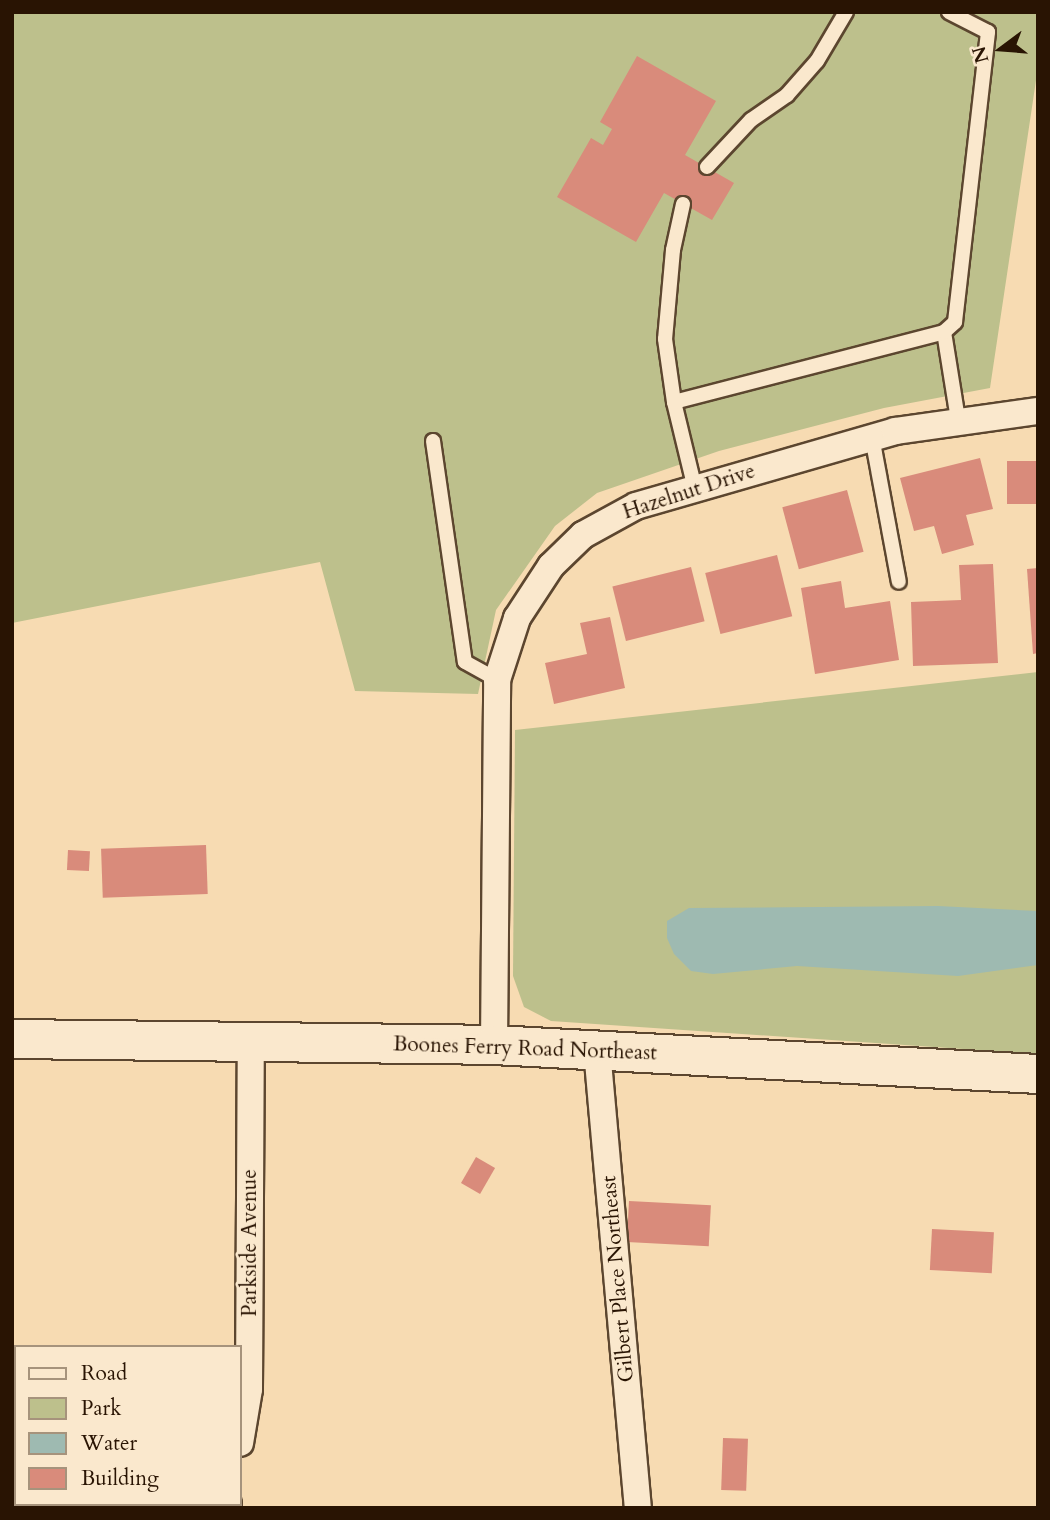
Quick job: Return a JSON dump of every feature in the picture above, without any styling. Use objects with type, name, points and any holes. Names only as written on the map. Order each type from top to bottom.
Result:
[{"type":"main road","name":"Boones Ferry Road Northeast","points":[[12,1039],[494,1045],[1038,1074]]},
{"type":"street","name":"Hazelnut Drive","points":[[494,1045],[497,680],[506,641],[526,600],[568,549],[618,514],[872,437],[958,419],[1038,411]]},
{"type":"street","name":"Parkside Avenue","points":[[242,1431],[249,1389],[251,1042]]},
{"type":"street","name":"Gilbert Place Northeast","points":[[597,1050],[638,1508]]},
{"type":"lane","points":[[707,167],[751,120],[787,95],[817,61],[846,12]]},
{"type":"lane","points":[[674,402],[944,332],[956,322],[988,32],[950,12]]},
{"type":"lane","points":[[683,204],[673,250],[665,339],[674,402],[695,489]]},
{"type":"lane","points":[[944,332],[958,419]]},
{"type":"lane","points":[[872,437],[899,582]]},
{"type":"lane","points":[[433,442],[465,662],[497,680]]},
{"type":"green space","points":[[12,12],[1038,12],[1038,67],[990,388],[884,408],[719,451],[597,493],[555,526],[496,610],[478,694],[355,691],[320,562],[12,623]]},
{"type":"green space","points":[[1038,672],[1038,1054],[551,1021],[524,1007],[513,976],[515,730]]},
{"type":"water","points":[[938,906],[1038,911],[1038,965],[958,976],[797,966],[713,974],[691,971],[674,954],[667,938],[667,921],[689,908]]},
{"type":"building","points":[[637,56],[716,101],[685,155],[734,183],[712,220],[664,193],[636,242],[557,197],[591,138],[603,145],[612,129],[600,122]]},
{"type":"building","points":[[980,458],[993,509],[966,515],[974,545],[942,554],[934,526],[914,531],[900,478]]},
{"type":"building","points":[[1007,461],[1038,461],[1038,504],[1007,504]]},
{"type":"building","points":[[847,490],[864,552],[799,569],[782,507]]},
{"type":"building","points":[[777,555],[792,616],[720,634],[705,573]]},
{"type":"building","points":[[993,564],[998,663],[913,666],[911,602],[961,600],[959,565]]},
{"type":"building","points":[[691,567],[705,621],[626,641],[612,587]]},
{"type":"building","points":[[1038,568],[1038,653],[1033,654],[1027,569]]},
{"type":"building","points":[[841,581],[845,608],[890,601],[899,660],[815,674],[801,588]]},
{"type":"building","points":[[610,617],[625,688],[554,704],[545,663],[587,654],[580,623]]},
{"type":"building","points":[[206,845],[208,894],[103,898],[101,849]]},
{"type":"building","points":[[68,850],[90,851],[89,871],[67,870]]},
{"type":"building","points":[[476,1157],[495,1168],[480,1194],[461,1183]]},
{"type":"building","points":[[629,1201],[711,1205],[709,1246],[627,1242]]},
{"type":"building","points":[[932,1229],[994,1232],[992,1273],[930,1270]]},
{"type":"building","points":[[723,1438],[748,1439],[746,1491],[721,1490]]}]
